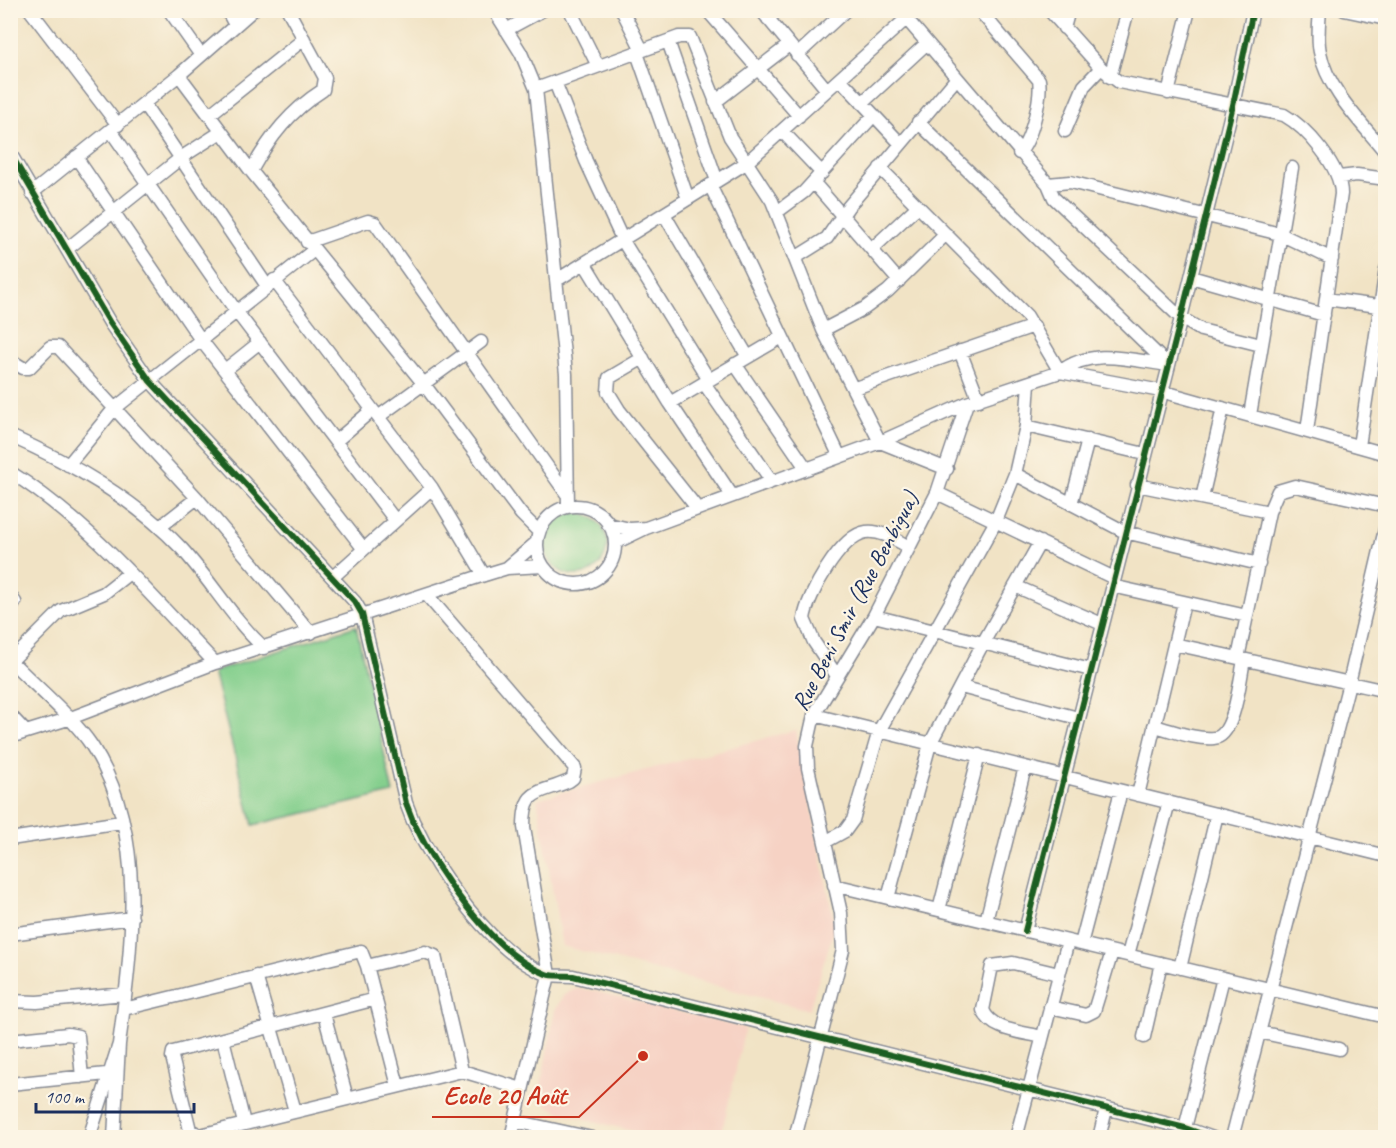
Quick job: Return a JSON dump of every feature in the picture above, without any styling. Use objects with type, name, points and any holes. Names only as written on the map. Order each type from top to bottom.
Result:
[{"type":"street","points":[[30,10],[114,128],[148,185],[236,311],[395,520]]},
{"type":"street","points":[[169,10],[200,54]]},
{"type":"street","points":[[227,10],[235,25]]},
{"type":"street","points":[[32,193],[144,104],[253,10]]},
{"type":"street","points":[[251,171],[272,135],[303,103],[323,90],[325,85],[325,78],[288,10]]},
{"type":"street","points":[[494,10],[521,53],[536,89],[566,374],[568,507]]},
{"type":"street","points":[[506,30],[543,10]]},
{"type":"street","points":[[570,10],[598,66]]},
{"type":"street","points":[[622,10],[640,52],[688,199]]},
{"type":"street","points":[[707,10],[799,116]]},
{"type":"street","points":[[778,10],[764,15],[827,90]]},
{"type":"street","points":[[797,55],[846,10]]},
{"type":"street","points":[[557,280],[746,163],[840,79],[902,15],[916,10]]},
{"type":"street","points":[[979,10],[1039,80],[1040,91],[1029,138],[1019,153]]},
{"type":"street","points":[[1049,10],[1106,72],[1131,86],[1284,115],[1294,121],[1339,177],[1341,194],[1307,431]]},
{"type":"street","points":[[1064,28],[1069,10]]},
{"type":"street","points":[[1065,131],[1084,86],[1106,72],[1128,10]]},
{"type":"street","points":[[1168,93],[1189,10]]},
{"type":"street","points":[[1024,931],[1181,318],[1233,105],[1253,10]]},
{"type":"street","points":[[1320,10],[1318,35],[1323,65],[1336,89],[1386,153]]},
{"type":"street","points":[[1344,10],[1386,19]]},
{"type":"street","points":[[902,15],[1048,184],[1054,198],[1181,318],[1201,330],[1261,345]]},
{"type":"street","points":[[536,89],[669,41],[690,37],[730,137],[767,192],[777,212],[823,330],[855,388],[880,442],[947,469]]},
{"type":"street","points":[[209,115],[304,39]]},
{"type":"street","points":[[669,41],[713,183],[782,337],[839,455]]},
{"type":"street","points":[[862,103],[926,44]]},
{"type":"street","points":[[715,102],[789,45]]},
{"type":"street","points":[[179,75],[251,171],[423,382],[538,537],[543,566],[552,576],[563,582],[576,584],[589,582],[601,575],[609,565],[615,543],[608,524],[591,509],[568,507],[556,512],[546,520],[538,537],[507,568]]},
{"type":"street","points":[[840,79],[900,143]]},
{"type":"street","points":[[795,258],[827,238],[842,214],[956,79]]},
{"type":"street","points":[[555,82],[586,161],[623,241],[706,381],[771,480]]},
{"type":"street","points":[[144,104],[271,283],[432,488],[484,574]]},
{"type":"street","points":[[777,212],[818,178],[874,115]]},
{"type":"street","points":[[918,122],[1168,365]]},
{"type":"street","points":[[782,131],[842,214],[899,281]]},
{"type":"street","points":[[67,249],[182,158],[221,132]]},
{"type":"street","points":[[10,153],[128,352],[150,381],[333,577],[362,614],[406,803],[419,834],[456,889],[495,940],[524,963],[549,975],[573,976],[1185,1128],[1213,1137]]},
{"type":"street","points":[[76,157],[201,340],[363,548]]},
{"type":"street","points":[[880,168],[1034,326],[1060,372],[1161,391],[1386,454]]},
{"type":"street","points":[[1250,415],[1292,168]]},
{"type":"street","points":[[1339,177],[1386,179]]},
{"type":"street","points":[[1048,184],[1070,182],[1280,234],[1332,259]]},
{"type":"street","points":[[872,249],[918,206]]},
{"type":"street","points":[[664,214],[748,357]]},
{"type":"street","points":[[68,465],[114,409],[271,283],[311,246],[368,221],[375,223],[566,493]]},
{"type":"street","points":[[823,330],[865,308],[899,281],[946,234]]},
{"type":"street","points":[[585,264],[670,403],[731,495]]},
{"type":"street","points":[[1359,446],[1383,307],[1386,269]]},
{"type":"street","points":[[1191,277],[1324,315]]},
{"type":"street","points":[[1326,299],[1383,307]]},
{"type":"street","points":[[855,388],[1034,326]]},
{"type":"street","points":[[670,403],[782,337]]},
{"type":"street","points":[[225,370],[260,342]]},
{"type":"street","points":[[336,441],[481,342]]},
{"type":"street","points":[[10,360],[23,368],[29,368],[50,346],[58,347],[197,498],[311,633]]},
{"type":"street","points":[[960,351],[973,401]]},
{"type":"street","points":[[615,543],[646,528],[731,495],[880,442],[973,401],[1060,372],[1070,364],[1090,357],[1168,365]]},
{"type":"street","points":[[644,358],[609,378],[608,392],[618,410],[697,508]]},
{"type":"street","points":[[735,364],[806,468]]},
{"type":"street","points":[[825,842],[845,831],[853,820],[879,731],[996,521],[1015,474],[1026,426],[1029,383]]},
{"type":"street","name":"Rue Beni Smir (Rue Benbigua)","points":[[795,1137],[843,950],[841,913],[808,768],[807,746],[814,715],[874,616],[937,493],[973,401]]},
{"type":"street","points":[[1202,498],[1223,408]]},
{"type":"street","points":[[1026,426],[1145,454]]},
{"type":"street","points":[[10,435],[68,465],[135,505],[183,551],[241,627],[264,648]]},
{"type":"street","points":[[1071,504],[1088,440]]},
{"type":"street","points":[[11,473],[47,498],[128,574],[215,663]]},
{"type":"street","points":[[1015,474],[1125,532],[1259,564]]},
{"type":"street","points":[[1137,485],[1269,512]]},
{"type":"street","points":[[1154,726],[1206,738],[1225,734],[1231,720],[1247,616],[1269,512],[1278,490],[1296,486],[1386,506]]},
{"type":"street","points":[[333,577],[432,488]]},
{"type":"street","points":[[937,493],[1040,542],[1113,582],[1184,603],[1247,616]]},
{"type":"street","points":[[160,527],[197,498]]},
{"type":"street","points":[[608,524],[630,529],[646,528]]},
{"type":"street","points":[[1232,1137],[1349,683],[1386,525]]},
{"type":"street","points":[[837,676],[814,642],[804,619],[812,596],[845,542],[859,534],[880,533],[909,547]]},
{"type":"street","points":[[888,898],[930,744],[982,643],[1040,542]]},
{"type":"street","points":[[10,737],[68,719],[215,663],[484,574],[507,568],[543,566]]},
{"type":"street","points":[[114,1137],[114,1073],[124,1009],[132,918],[129,859],[121,822],[111,780],[90,744],[11,661],[61,611],[104,593],[128,574]]},
{"type":"street","points":[[1015,586],[1102,624]]},
{"type":"street","points":[[426,594],[575,768],[573,778],[535,793],[529,797],[525,808],[524,827],[549,975],[511,1137]]},
{"type":"street","points":[[10,595],[15,602],[10,609]]},
{"type":"street","points":[[1137,795],[1184,603]]},
{"type":"street","points":[[874,616],[1091,670]]},
{"type":"street","points":[[1174,644],[1386,691]]},
{"type":"street","points":[[961,687],[1078,718]]},
{"type":"street","points":[[10,715],[26,732]]},
{"type":"street","points":[[814,715],[1386,856]]},
{"type":"street","points":[[939,910],[979,755]]},
{"type":"street","points":[[986,921],[1025,767]]},
{"type":"street","points":[[1081,944],[1121,791]]},
{"type":"street","points":[[1128,956],[1169,802]]},
{"type":"street","points":[[1180,968],[1217,814]]},
{"type":"street","points":[[10,839],[121,822]]},
{"type":"street","points":[[834,885],[1386,1017]]},
{"type":"street","points":[[10,934],[132,918]]},
{"type":"street","points":[[1016,1137],[1068,941]]},
{"type":"street","points":[[124,1009],[361,951],[368,966],[398,1086]]},
{"type":"street","points":[[368,966],[424,952],[435,956],[462,1071]]},
{"type":"street","points":[[1050,1007],[1086,1015],[1094,1011],[1112,952]]},
{"type":"street","points":[[1042,1037],[996,1025],[988,1020],[983,1010],[989,975],[992,966],[1006,962],[1059,974]]},
{"type":"street","points":[[1144,1037],[1161,963]]},
{"type":"street","points":[[256,976],[295,1111]]},
{"type":"street","points":[[1185,1128],[1223,978]]},
{"type":"street","points":[[10,1001],[37,1002],[125,994]]},
{"type":"street","points":[[376,999],[173,1052],[174,1068],[190,1130],[200,1135],[462,1071],[522,1089]]},
{"type":"street","points":[[324,1014],[346,1098]]},
{"type":"street","points":[[1259,1032],[1339,1049]]},
{"type":"street","points":[[10,1040],[68,1034],[78,1036],[82,1077]]},
{"type":"street","points":[[223,1039],[244,1123]]},
{"type":"street","points":[[10,1084],[114,1073]]},
{"type":"street","points":[[89,1137],[114,1073]]},
{"type":"street","points":[[1099,1137],[1106,1109]]},
{"type":"street","points":[[515,1121],[560,1134],[592,1137]]},
{"type":"shaded area","points":[[796,730],[835,927],[809,1010],[562,946],[537,799]]},
{"type":"shaded area","points":[[574,989],[590,990],[745,1028],[721,1137],[655,1137],[562,1113],[547,1105],[540,1097],[541,1085],[555,1010],[563,996]]},
{"type":"green space","points":[[576,513],[593,518],[598,522],[602,527],[607,544],[602,561],[598,566],[593,570],[576,575],[559,570],[554,566],[550,561],[545,544],[550,527],[554,522],[559,518]]},
{"type":"green space","points":[[356,626],[393,793],[253,825],[213,672]]},
{"type":"cycle path","points":[[1025,931],[1181,318],[1233,105],[1253,10]]},
{"type":"cycle path","points":[[10,153],[110,323],[150,381],[355,602],[362,614],[406,803],[413,821],[451,886],[468,909],[506,948],[526,963],[549,975],[573,976],[1185,1128],[1213,1138]]},
{"type":"place","name":"Ecole 20 Août","points":[[643,1056]]}]
